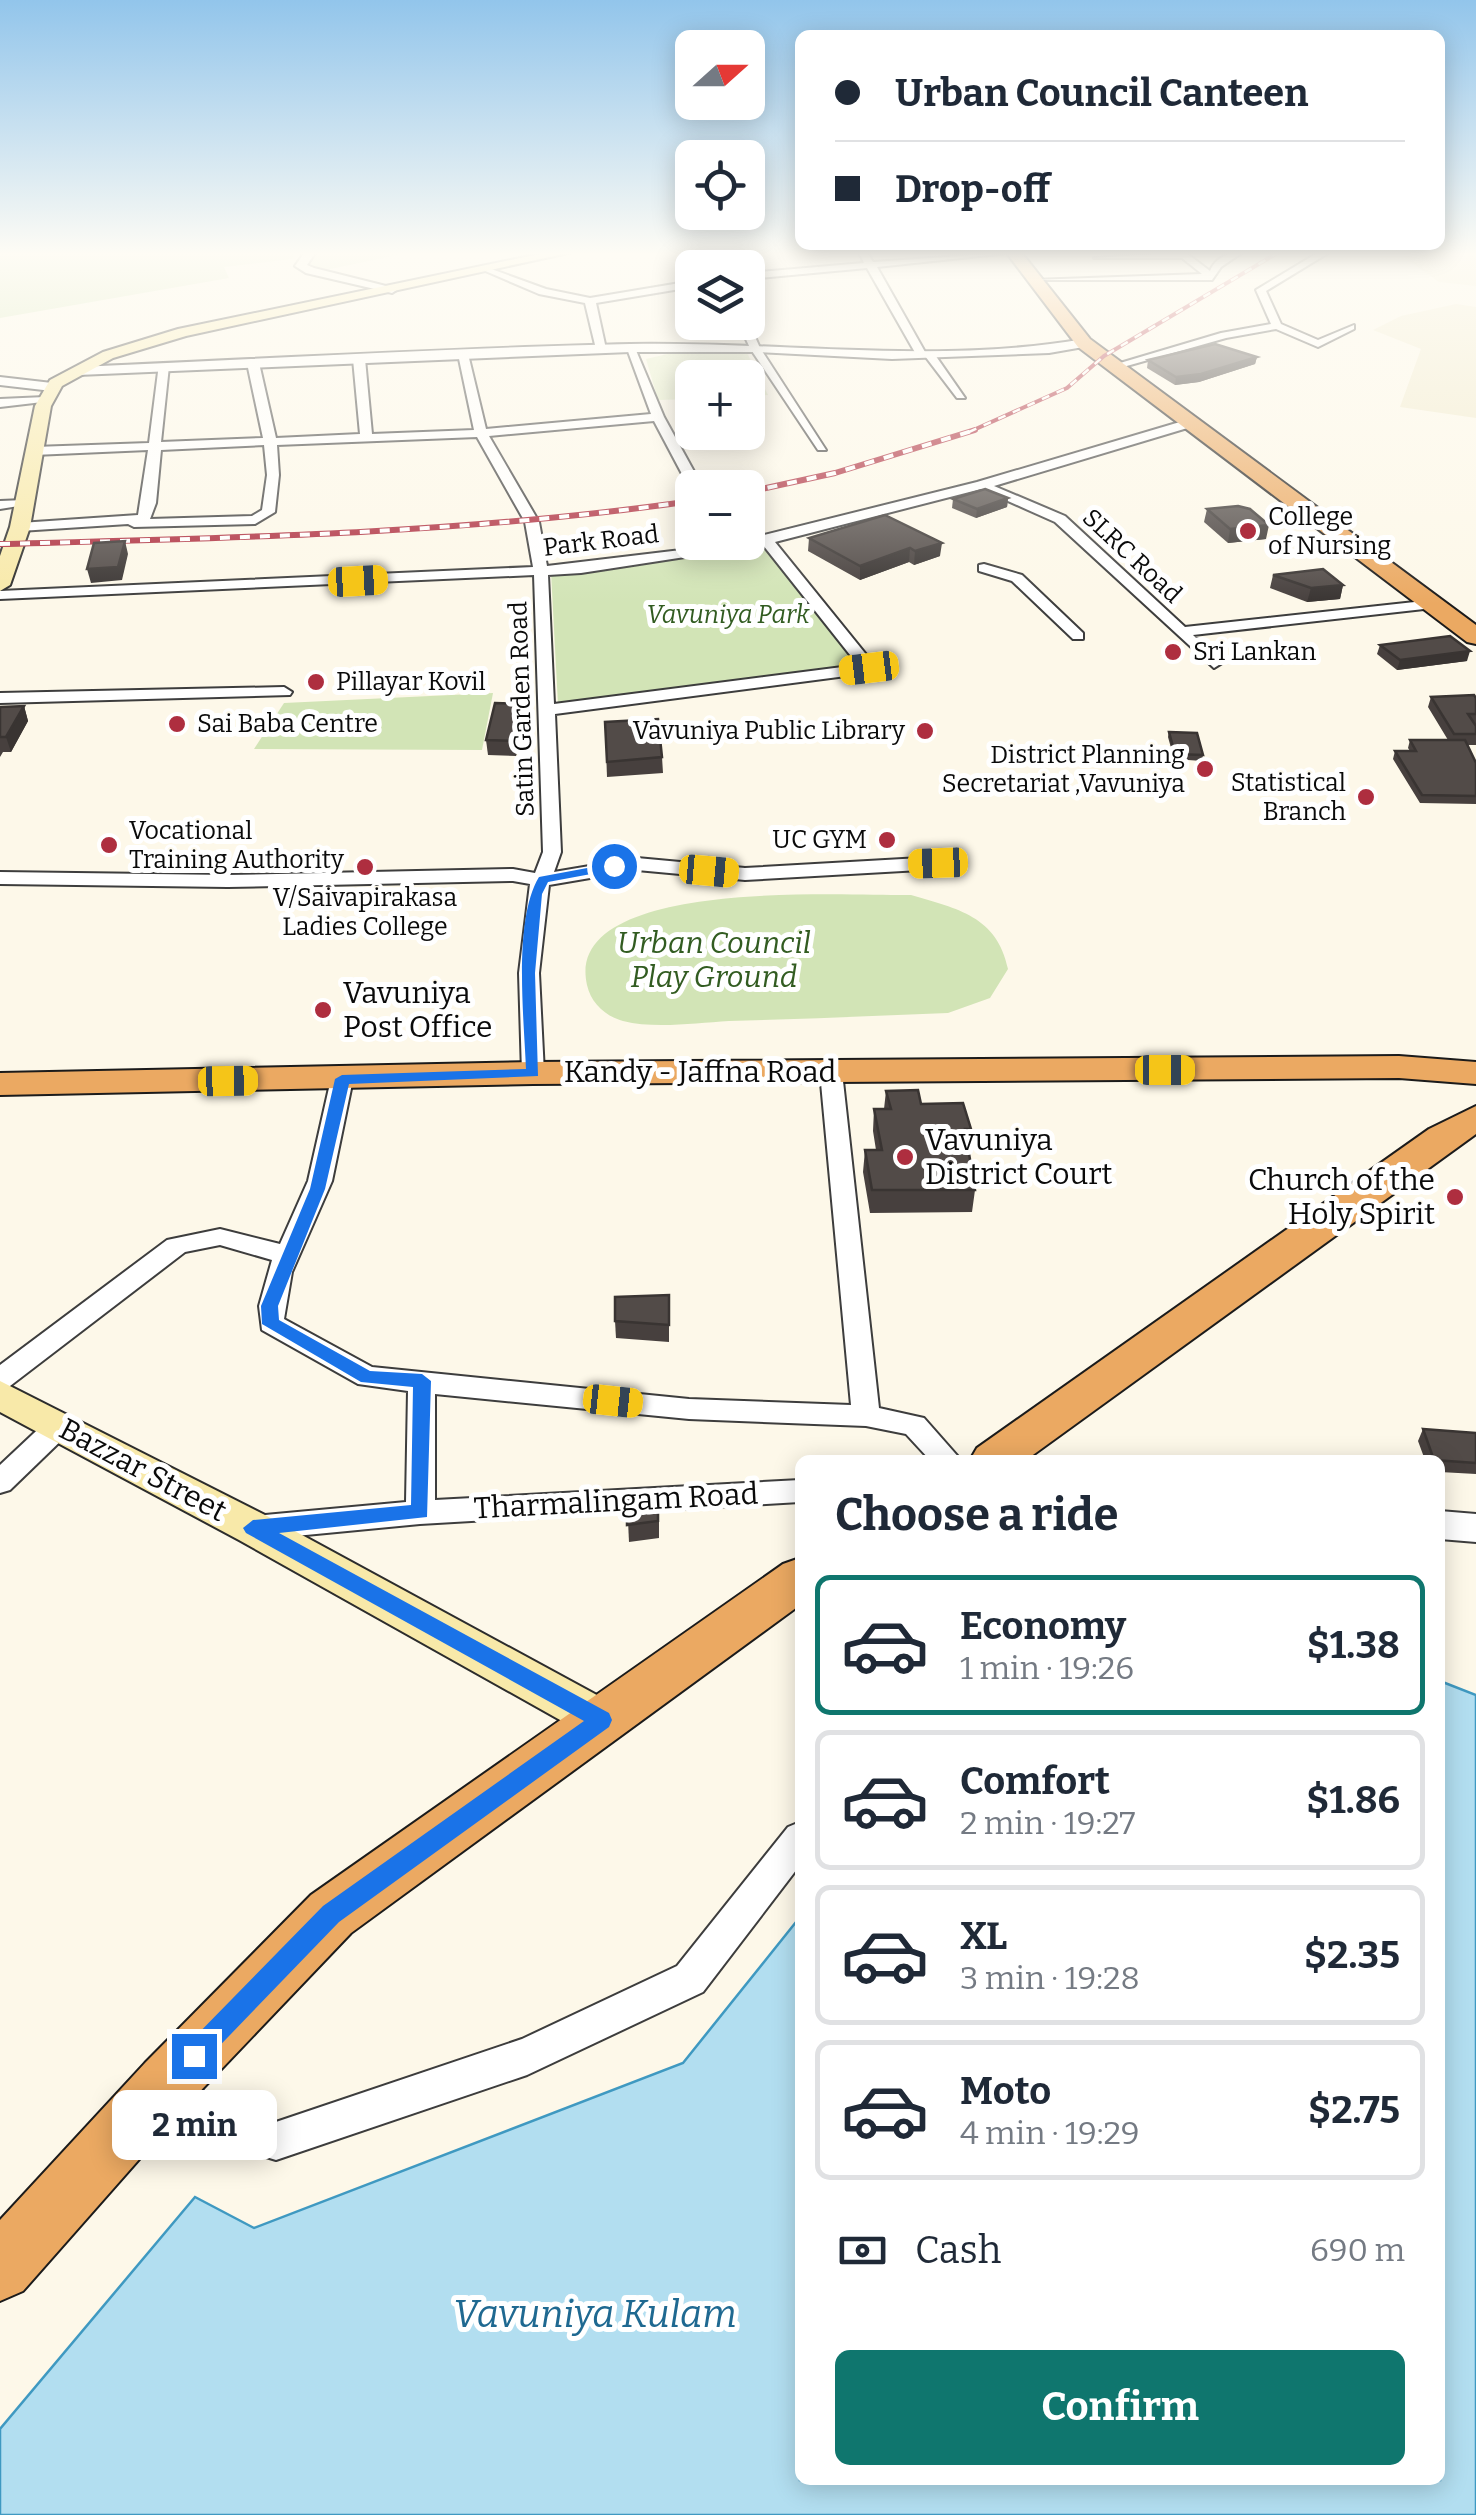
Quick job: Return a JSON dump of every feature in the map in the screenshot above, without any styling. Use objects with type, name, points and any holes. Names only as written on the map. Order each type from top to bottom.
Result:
[{"type":"highway","points":[[1120,369],[1476,637]]},
{"type":"highway","name":"Kandy - Jaffna Road","points":[[0,1084],[533,1073],[1414,1069],[1476,1054]]},
{"type":"highway","points":[[1000,1455],[1468,1104],[1449,1078],[1414,1069]]},
{"type":"highway","points":[[0,2268],[166,2084],[331,1914],[795,1582]]},
{"type":"main road","points":[[0,585],[6,556],[20,527],[49,393],[83,369]]},
{"type":"main road","name":"Bazzar Street","points":[[0,1395],[253,1528],[602,1720]]},
{"type":"street","points":[[78,372],[115,369]]},
{"type":"street","points":[[134,523],[147,514],[163,369]]},
{"type":"street","points":[[20,527],[262,517],[268,512],[272,497],[270,442],[254,369]]},
{"type":"street","points":[[360,369],[366,437]]},
{"type":"street","name":"Satin Garden Road","points":[[466,369],[480,433],[532,522],[541,572],[552,852],[536,894],[529,973],[533,1073]]},
{"type":"street","points":[[639,369],[686,470]]},
{"type":"street","points":[[770,369],[822,446]]},
{"type":"street","points":[[938,369],[961,396]]},
{"type":"street","points":[[0,381],[49,393]]},
{"type":"street","points":[[0,403],[49,393]]},
{"type":"street","points":[[34,451],[480,433],[658,417]]},
{"type":"street","name":"Park Road","points":[[0,595],[581,570],[766,540],[982,485],[1190,424]]},
{"type":"street","name":"SLRC Road","points":[[982,485],[1060,519],[1181,632],[1433,604]]},
{"type":"street","points":[[0,505],[24,504]]},
{"type":"street","points":[[548,710],[869,668],[766,540]]},
{"type":"street","points":[[984,568],[1017,578],[1078,636]]},
{"type":"street","points":[[1181,632],[1214,662]]},
{"type":"street","points":[[0,698],[284,692]]},
{"type":"street","points":[[0,878],[228,881],[513,875],[543,880],[637,864],[745,874],[938,863]]},
{"type":"street","points":[[831,1072],[866,1416]]},
{"type":"street","points":[[342,1079],[318,1189],[287,1256],[270,1306],[270,1324],[367,1377],[689,1409],[866,1416],[914,1425],[942,1455]]},
{"type":"street","points":[[0,1378],[176,1246],[201,1236],[227,1234],[287,1256]]},
{"type":"street","points":[[420,1512],[422,1381]]},
{"type":"street","points":[[0,1482],[59,1426]]},
{"type":"street","name":"Tharmalingam Road","points":[[253,1528],[420,1512],[795,1491]]},
{"type":"street","points":[[1445,1525],[1476,1528]]},
{"type":"street","points":[[166,2084],[211,2122],[276,2141],[527,2056],[690,1979],[795,1844]]},
{"type":"shaded area","points":[[1414,369],[1476,369],[1476,418],[1400,407]]},
{"type":"green space","points":[[649,369],[675,369],[675,400],[658,400]]},
{"type":"green space","name":"Vavuniya Park","points":[[765,548],[859,666],[558,705],[551,572],[675,554],[675,560],[765,560]]},
{"type":"green space","points":[[493,693],[482,750],[254,749],[284,703]]},
{"type":"green space","name":"Urban Council Play Ground","points":[[775,895],[911,895],[973,917],[995,937],[1008,969],[990,998],[948,1013],[648,1025],[610,1016],[589,992],[591,950],[618,925],[662,909],[716,899]]},
{"type":"water","name":"Vavuniya Kulam","points":[[1445,1683],[1476,1695],[1476,2515],[0,2515],[0,2429],[195,2197],[254,2228],[683,2063],[795,1923],[795,2485],[1445,2485]]},
{"type":"building","points":[[1163,369],[1216,369],[1201,374],[1176,377]]},
{"type":"building","points":[[985,489],[1008,498],[977,509],[953,499]]},
{"type":"building","points":[[1207,509],[1250,509],[1269,525],[1230,529]]},
{"type":"building","points":[[885,515],[942,543],[915,551],[910,548],[860,566],[809,538]]},
{"type":"building","points":[[125,541],[118,567],[87,569],[94,543]]},
{"type":"building","points":[[1323,569],[1343,585],[1311,588],[1273,575]]},
{"type":"building","points":[[1450,636],[1470,651],[1400,660],[1380,645]]},
{"type":"building","points":[[1474,695],[1476,714],[1468,714],[1476,734],[1454,734],[1431,697]]},
{"type":"building","points":[[495,703],[522,704],[515,741],[486,740]]},
{"type":"building","points":[[24,706],[6,737],[0,737],[0,707]]},
{"type":"building","points":[[658,719],[662,757],[607,762],[605,722]]},
{"type":"building","points":[[1169,732],[1197,733],[1203,755],[1175,754]]},
{"type":"building","points":[[1410,740],[1465,740],[1476,763],[1476,796],[1422,795],[1395,751],[1416,751]]},
{"type":"building","name":"Vavuniya District Court","points":[[918,1090],[921,1104],[963,1103],[971,1129],[965,1129],[975,1190],[872,1190],[865,1150],[882,1150],[874,1109],[891,1109],[886,1091]]},
{"type":"building","points":[[669,1295],[669,1325],[615,1321],[615,1297]]},
{"type":"building","points":[[1423,1429],[1476,1433],[1476,1463],[1445,1461],[1445,1455],[1432,1455]]},
{"type":"building","points":[[658,1497],[658,1521],[627,1525],[627,1499]]},
{"type":"railway","points":[[970,432],[1067,388],[1089,369]]},
{"type":"railway","points":[[970,432],[975,430]]},
{"type":"railway","points":[[765,488],[835,473],[970,432]]},
{"type":"railway","points":[[0,544],[433,528],[675,503]]},
{"type":"place","name":"College of Nursing","points":[[1248,531]]},
{"type":"place","name":"Sri Lankan","points":[[1173,652]]},
{"type":"place","name":"Pillayar Kovil","points":[[316,682]]},
{"type":"place","name":"Sai Baba Centre","points":[[177,724]]},
{"type":"place","name":"Vavuniya Public Library","points":[[925,731]]},
{"type":"place","name":"District Planning Secretariat ,Vavuniya","points":[[1205,769]]},
{"type":"place","name":"Statistical Branch","points":[[1366,797]]},
{"type":"place","name":"UC GYM","points":[[887,840]]},
{"type":"place","name":"Vocational Training Authority","points":[[109,845]]},
{"type":"place","name":"V/Saivapirakasa Ladies College","points":[[365,867]]},
{"type":"place","name":"Vavuniya Post Office","points":[[323,1010]]},
{"type":"place","name":"Vavuniya District Court","points":[[905,1157]]},
{"type":"place","name":"Church of the Holy Spirit","points":[[1455,1197]]},
{"type":"route","points":[[194,2056],[331,1914],[602,1720],[253,1528],[420,1512],[422,1381],[367,1377],[270,1324],[270,1306],[287,1256],[318,1189],[342,1079],[533,1073],[529,973],[536,894],[543,880],[614,866]]}]
